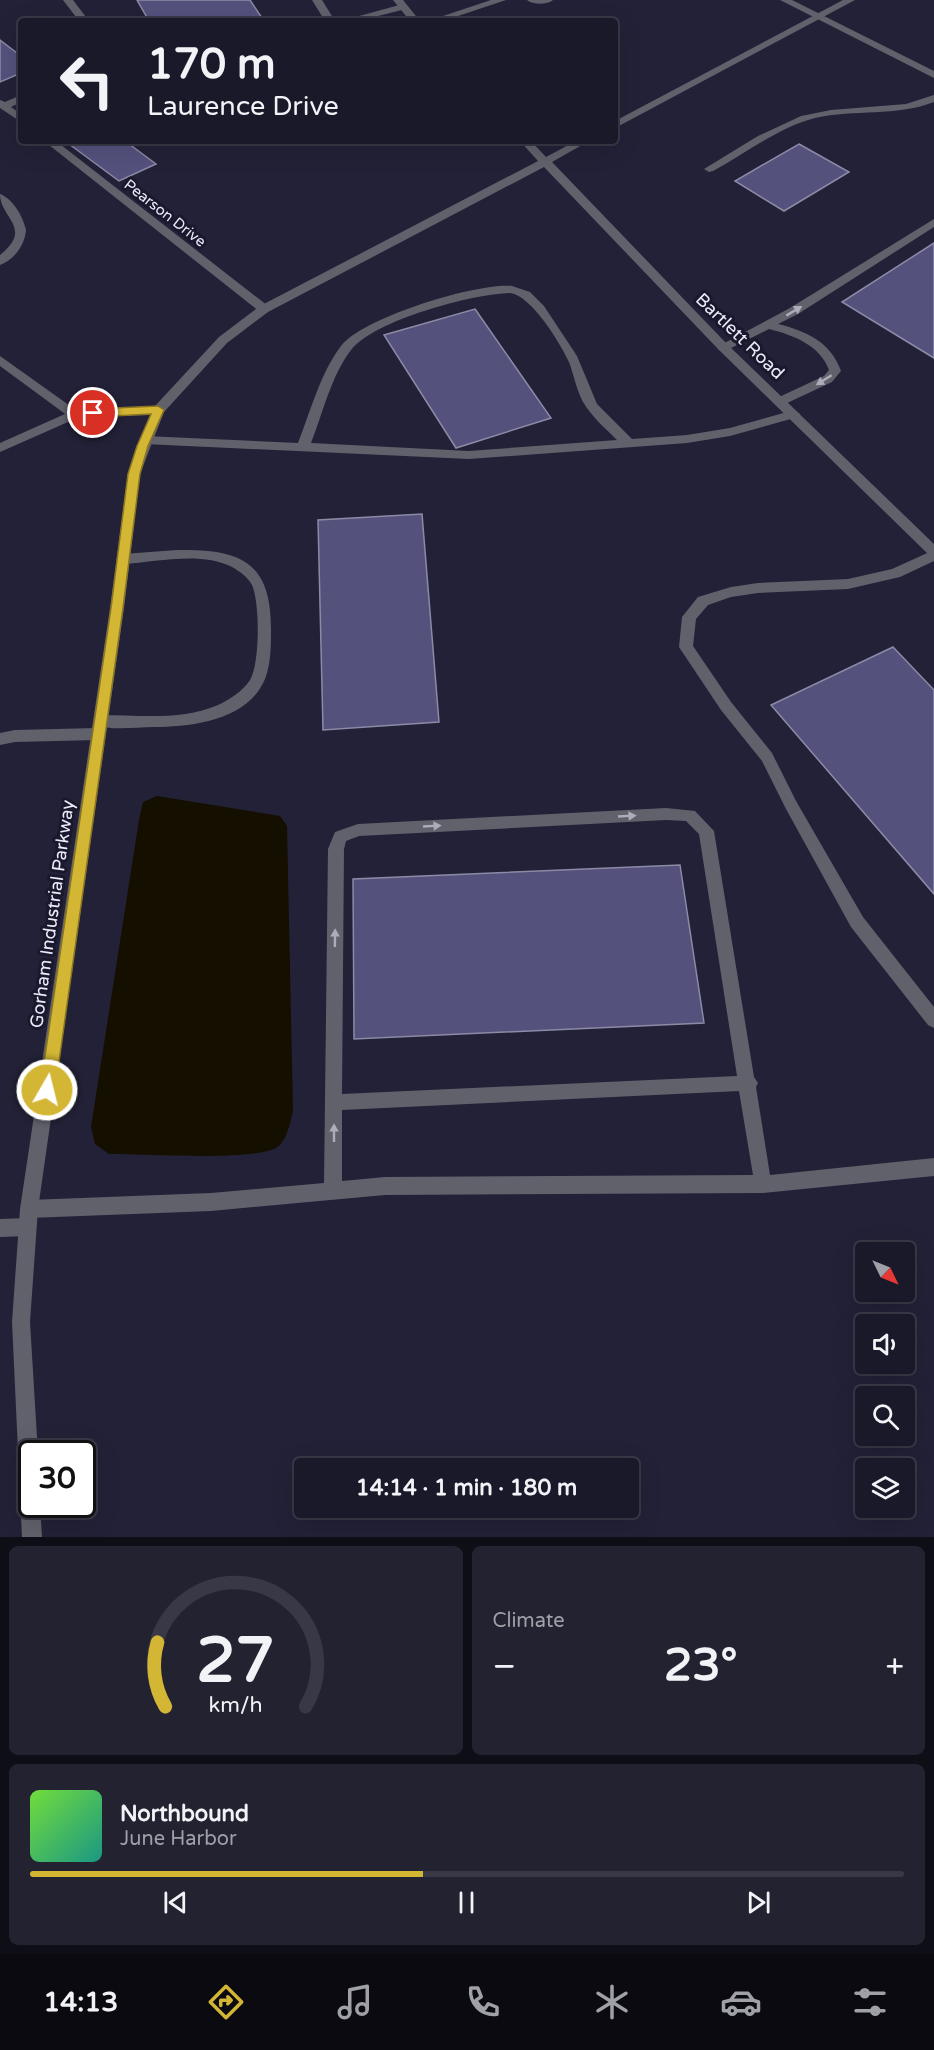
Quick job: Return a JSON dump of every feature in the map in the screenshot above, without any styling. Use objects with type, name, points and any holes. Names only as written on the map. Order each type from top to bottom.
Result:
[{"type":"street","points":[[68,0],[82,18]]},
{"type":"street","points":[[316,0],[328,18]]},
{"type":"street","points":[[443,18],[501,0]]},
{"type":"street","points":[[532,0],[548,0]]},
{"type":"street","points":[[784,0],[934,75]]},
{"type":"street","points":[[618,123],[850,0]]},
{"type":"street","points":[[356,18],[401,4],[413,18]]},
{"type":"street","points":[[709,169],[803,119],[840,112],[918,106],[934,98]]},
{"type":"street","points":[[2,104],[18,99]]},
{"type":"street","points":[[2,104],[18,117]]},
{"type":"street","name":"Pearson Drive","points":[[53,144],[264,309]]},
{"type":"street","name":"Bartlett Road","points":[[528,144],[723,347],[781,401],[934,553]]},
{"type":"street","name":"Gorham Industrial Parkway","points":[[32,1537],[21,1322],[28,1218],[134,474],[145,440],[158,410],[223,340],[264,309],[578,144]]},
{"type":"street","points":[[0,197],[14,211],[20,223],[19,242],[12,253],[0,261]]},
{"type":"street","points":[[723,347],[769,325],[934,222]]},
{"type":"street","points":[[303,447],[340,355],[353,340],[383,322],[411,312],[508,289],[517,290],[530,298],[570,352],[589,401],[600,416],[630,444]]},
{"type":"street","points":[[769,325],[789,330],[820,347],[833,360],[835,371],[828,379],[781,401]]},
{"type":"street","points":[[0,360],[76,416]]},
{"type":"street","points":[[0,448],[41,427],[76,416],[158,410]]},
{"type":"street","points":[[145,440],[469,454],[687,439],[730,432],[794,414]]},
{"type":"street","points":[[934,553],[895,573],[848,584],[758,588],[731,592],[703,601],[689,617],[686,648],[726,706],[767,757],[791,805],[857,922],[934,1020]]},
{"type":"street","points":[[0,739],[209,715],[224,710],[255,684],[261,671],[263,598],[252,574],[228,560],[213,555],[123,559]]},
{"type":"street","points":[[333,1191],[336,849],[340,837],[358,830],[666,814],[690,815],[706,831],[763,1184]]},
{"type":"street","points":[[334,1102],[748,1083]]},
{"type":"street","points":[[0,1228],[28,1218],[385,1186],[763,1184],[934,1167]]},
{"type":"shaded area","points":[[157,796],[280,816],[287,826],[293,1111],[285,1137],[276,1148],[263,1152],[221,1156],[170,1156],[109,1154],[95,1144],[91,1127],[139,820],[143,802]]},
{"type":"building","points":[[137,0],[250,0],[262,18],[147,18]]},
{"type":"building","points":[[0,40],[18,54],[18,74],[0,82]]},
{"type":"building","points":[[69,144],[129,144],[156,164],[119,181]]},
{"type":"building","points":[[799,144],[849,172],[784,211],[735,181]]},
{"type":"building","points":[[934,243],[934,358],[842,302]]},
{"type":"building","points":[[475,309],[551,418],[456,448],[384,335]]},
{"type":"building","points":[[422,514],[439,722],[323,730],[318,520]]},
{"type":"building","points":[[893,647],[934,690],[934,894],[771,705]]},
{"type":"building","points":[[680,865],[704,1023],[354,1039],[353,879]]},
{"type":"route","points":[[47,1090],[117,608],[134,474],[142,446],[158,410],[93,413]]}]
